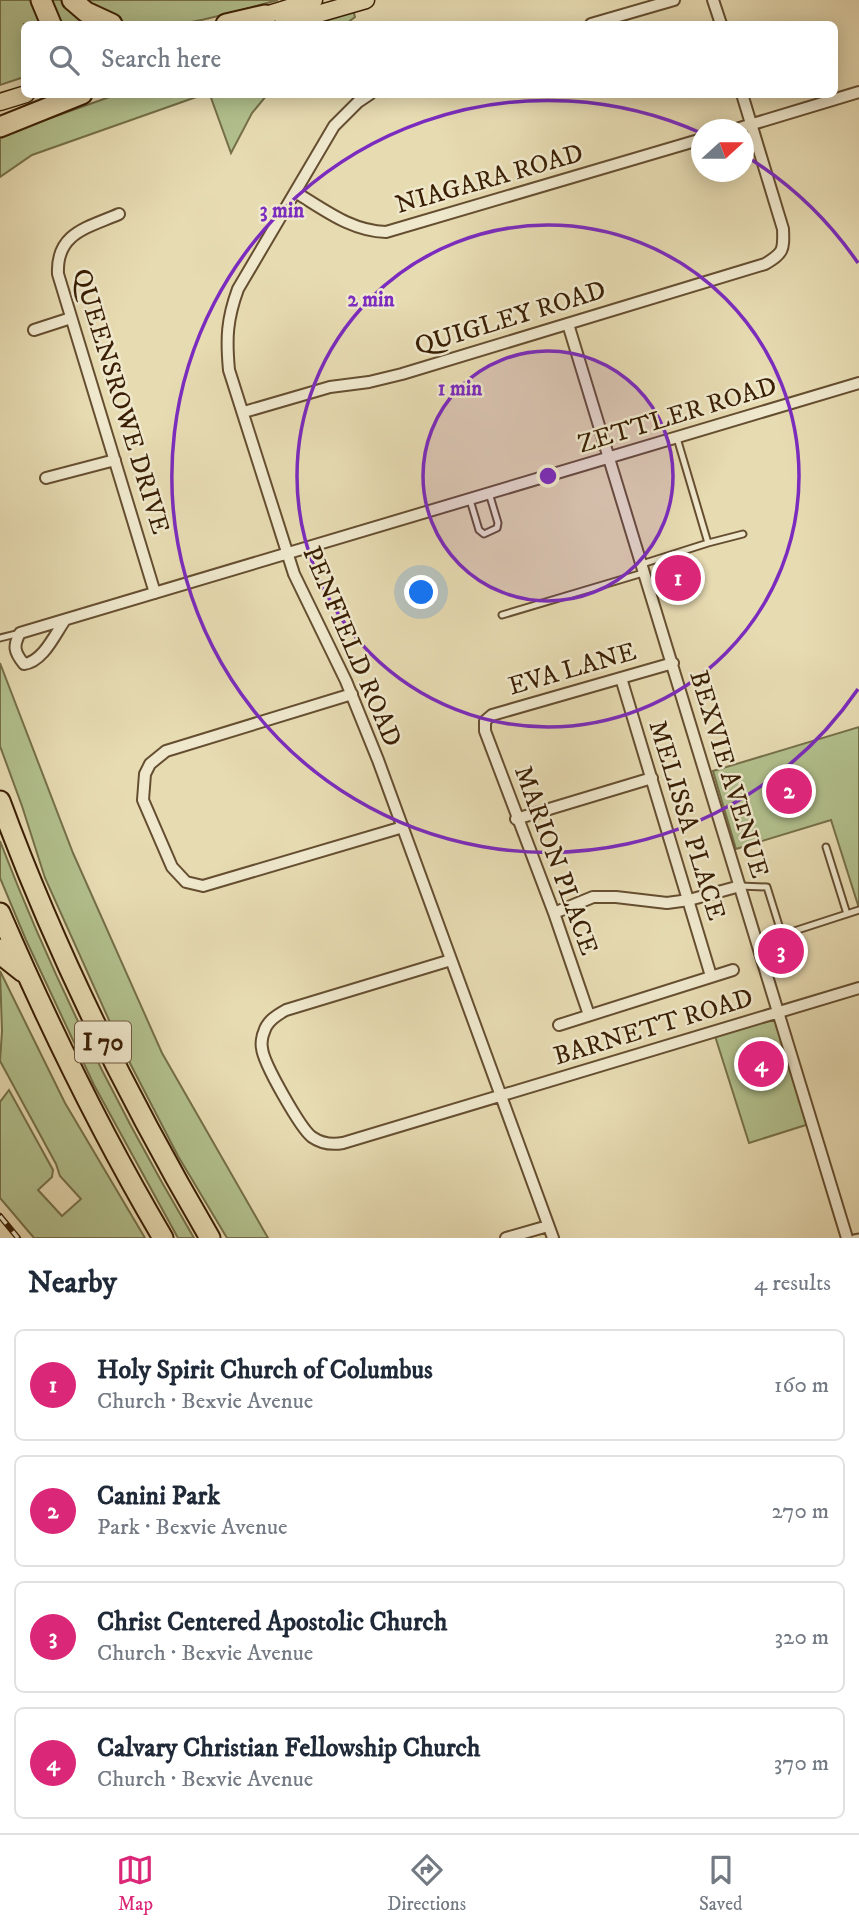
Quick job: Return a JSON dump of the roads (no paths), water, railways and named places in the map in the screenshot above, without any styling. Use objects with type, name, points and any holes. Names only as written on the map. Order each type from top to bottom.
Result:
[{"type":"highway","points":[[41,0],[50,21]]},
{"type":"highway","points":[[72,0],[86,12],[106,21]]},
{"type":"highway","points":[[239,21],[265,15]]},
{"type":"highway","points":[[0,127],[72,98]]},
{"type":"highway","name":"I 70","points":[[0,801],[92,1020],[210,1238]]},
{"type":"highway","name":"I 70","points":[[0,913],[26,975],[93,1112],[163,1238]]},
{"type":"highway","points":[[0,949],[4,957],[26,975]]},
{"type":"main road","points":[[244,21],[314,0]]},
{"type":"main road","points":[[293,21],[366,0]]},
{"type":"main road","points":[[0,102],[21,96]]},
{"type":"street","points":[[601,21],[674,0]]},
{"type":"street","points":[[713,0],[720,21]]},
{"type":"street","points":[[754,123],[859,92]]},
{"type":"street","name":"PENFIELD ROAD","points":[[364,98],[334,127],[238,289],[229,314],[226,340],[229,370],[294,574],[352,695],[403,827],[552,1238]]},
{"type":"street","points":[[744,98],[750,119]]},
{"type":"street","name":"QUIGLEY ROAD","points":[[244,412],[330,387],[402,374],[765,264],[778,256],[783,249],[783,229],[754,134]]},
{"type":"street","name":"NIAGARA ROAD","points":[[295,192],[345,223],[369,232],[386,232],[691,142]]},
{"type":"street","name":"QUEENSROWE DRIVE","points":[[119,214],[75,234],[63,244],[57,258],[58,274],[155,593]]},
{"type":"street","points":[[34,330],[71,318]]},
{"type":"street","name":"BEXVIE AVENUE","points":[[568,324],[847,1238]]},
{"type":"street","name":"ZETTLER ROAD","points":[[20,633],[859,383]]},
{"type":"street","points":[[46,478],[115,460]]},
{"type":"street","points":[[20,633],[14,644],[17,655],[24,664],[32,663],[65,620]]},
{"type":"street","name":"EVA LANE","points":[[485,721],[492,715],[673,663]]},
{"type":"street","name":"MELISSA PLACE","points":[[621,678],[711,976]]},
{"type":"street","points":[[352,695],[175,747],[157,757],[145,774],[142,792],[146,810],[172,867],[186,881],[202,886],[403,827]]},
{"type":"street","name":"MARION PLACE","points":[[485,721],[485,731],[516,819],[554,913],[589,1015]]},
{"type":"street","points":[[516,819],[652,778]]},
{"type":"street","points":[[554,913],[593,897],[616,897],[667,904],[740,886]]},
{"type":"street","name":"BARNETT ROAD","points":[[451,960],[286,1010],[273,1018],[264,1030],[261,1047],[267,1064],[303,1128],[312,1137],[333,1145],[343,1143],[859,988]]},
{"type":"street","points":[[559,1025],[733,970]]},
{"type":"street","points":[[506,1238],[548,1226]]},
{"type":"lane","points":[[677,438],[708,543]]},
{"type":"lane","points":[[470,499],[479,530],[484,534],[497,528],[498,523],[489,493]]},
{"type":"lane","points":[[502,615],[643,568],[708,543],[743,534]]},
{"type":"lane","points":[[0,638],[20,633]]},
{"type":"lane","points":[[826,847],[847,914]]},
{"type":"lane","points":[[740,886],[767,887],[782,935]]},
{"type":"lane","points":[[758,943],[859,910]]},
{"type":"lane","points":[[854,1238],[859,1237]]},
{"type":"railway","points":[[0,1216],[18,1238]]},
{"type":"place","name":"Holy Spirit Church of Columbus","points":[[678,578]]},
{"type":"place","name":"Canini Park","points":[[789,791]]},
{"type":"place","name":"Christ Centered Apostolic Church","points":[[781,951]]},
{"type":"place","name":"Calvary Christian Fellowship Church","points":[[761,1064]]}]
